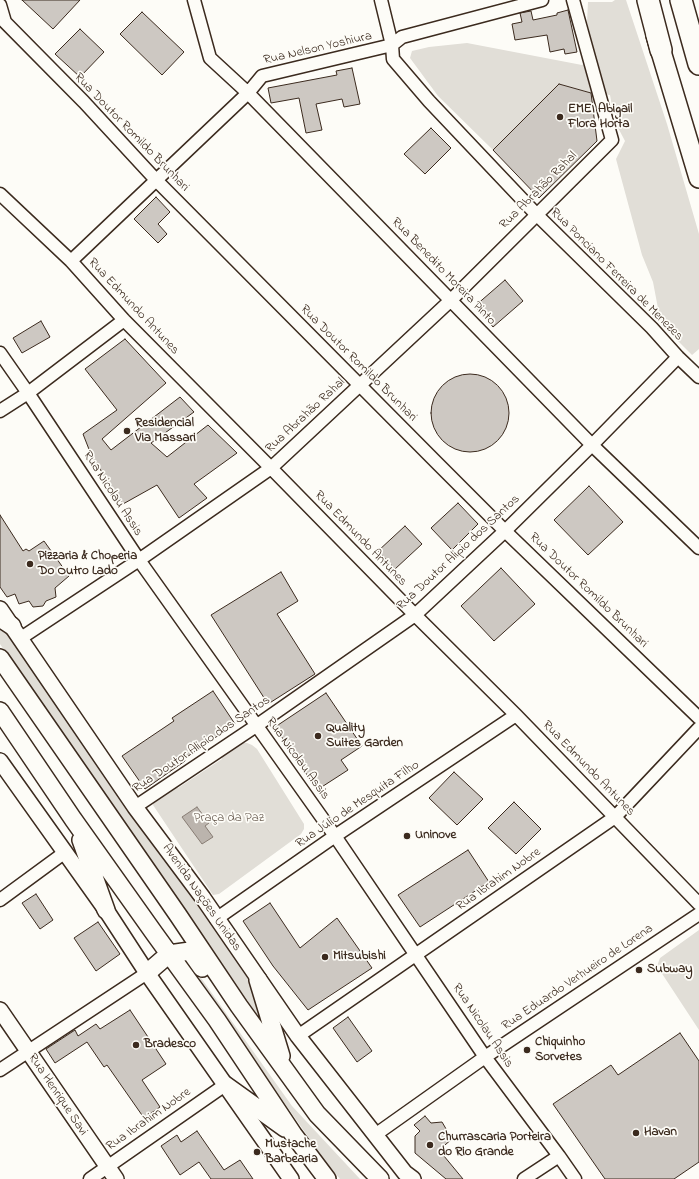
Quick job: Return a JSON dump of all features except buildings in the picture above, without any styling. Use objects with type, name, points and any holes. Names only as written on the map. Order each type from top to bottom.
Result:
[{"type":"highway","points":[[644,0],[661,50]]},
{"type":"highway","points":[[648,0],[661,50],[699,178]]},
{"type":"highway","points":[[680,0],[699,64]]},
{"type":"main road","points":[[0,658],[178,915],[239,1006],[317,1114],[380,1179]]},
{"type":"main road","points":[[0,711],[73,819],[217,1020],[293,1134],[327,1179]]},
{"type":"main road","points":[[73,819],[106,910]]},
{"type":"main road","points":[[147,972],[169,954],[190,951],[227,1004],[239,1006]]},
{"type":"main road","points":[[258,980],[284,1067]]},
{"type":"main road","points":[[225,1085],[293,1134]]},
{"type":"street","name":"Rua Benedito Moreira Pinto","points":[[194,0],[210,58],[248,93],[592,445],[699,548]]},
{"type":"street","name":"Rua Ponciano Ferreira de Menezes","points":[[381,0],[392,45],[393,59],[429,101],[536,214],[652,328],[678,357],[699,377]]},
{"type":"street","name":"Rua Nelson Yoshiura","points":[[71,261],[248,93],[262,76],[392,45],[402,37],[542,0]]},
{"type":"street","name":"Rua Abrahão Rahal","points":[[11,628],[139,560],[271,468],[451,300],[612,140],[573,0]]},
{"type":"street","points":[[0,5],[3,19]]},
{"type":"street","name":"Rua Doutor Romildo Brunhari","points":[[3,19],[84,102],[156,180],[505,531],[699,718]]},
{"type":"street","name":"Rua Edmundo Antunes","points":[[0,194],[71,261],[124,320],[415,615],[516,715],[699,904]]},
{"type":"street","points":[[0,411],[28,392],[124,320]]},
{"type":"street","name":"Rua Nicolau Assis","points":[[0,353],[28,392],[139,560],[335,836],[485,1057],[575,1179]]},
{"type":"street","name":"Rua Doutor Alipio dos Santos","points":[[135,807],[256,726],[415,615],[505,531],[678,357]]},
{"type":"street","name":"Avenida Nações Unidas","points":[[0,608],[11,628],[135,807],[203,898],[298,1036],[405,1173],[413,1179]]},
{"type":"street","name":"Rua Júlio de Mesquita Filho","points":[[216,919],[335,836],[516,715]]},
{"type":"street","name":"Rua Ibrahim Nobre","points":[[298,1036],[615,817],[699,728]]},
{"type":"street","points":[[0,761],[106,910],[147,972],[291,1179]]},
{"type":"street","points":[[0,900],[64,853]]},
{"type":"street","name":"Rua Eduardo Verhueiro de Lorena","points":[[375,1135],[485,1057],[699,914]]},
{"type":"street","points":[[0,1070],[147,972]]},
{"type":"street","name":"Rua Henrique Savi","points":[[0,1010],[111,1173]]},
{"type":"street","name":"Rua Ibrahim Nobre","points":[[90,1179],[111,1173],[225,1085]]},
{"type":"street","points":[[524,1179],[559,1156]]},
{"type":"green space","points":[[615,0],[626,0],[667,124],[699,234],[699,349],[692,355],[661,324],[653,282],[642,255],[616,159],[625,141],[615,122],[610,95],[592,93],[559,84],[493,150],[438,96],[410,58],[412,51],[429,47],[467,43],[582,65],[594,56],[587,22],[588,2],[612,2]]},
{"type":"green space","points":[[0,627],[6,632],[248,977],[256,990],[262,1018],[260,1018],[243,996],[209,944],[85,769],[0,644]]},
{"type":"green space","name":"Praça da Paz","points":[[242,743],[252,745],[257,749],[304,824],[304,829],[301,834],[219,894],[213,895],[153,805],[155,799],[176,786],[178,788],[222,759],[220,755]]},
{"type":"green space","points":[[699,930],[699,1030],[657,966],[660,958]]},
{"type":"green space","points":[[184,959],[189,961],[292,1106],[360,1179],[340,1179],[325,1161]]},
{"type":"shaded area","points":[[197,807],[209,823],[205,826],[213,837],[202,844],[182,817]]},
{"type":"place","name":"EMEI Abigail Flora Horta","points":[[560,117]]},
{"type":"place","name":"Residencial Via Massari","points":[[127,431]]},
{"type":"place","name":"Pizzaria & Choperia Do Outro Lado","points":[[30,564]]},
{"type":"place","name":"Quality Suites Garden","points":[[318,736]]},
{"type":"place","name":"Uninove","points":[[407,836]]},
{"type":"place","name":"Mitsubishi","points":[[325,957]]},
{"type":"place","name":"Subway","points":[[639,970]]},
{"type":"place","name":"Bradesco","points":[[136,1045]]},
{"type":"place","name":"Chiquinho Sorvetes","points":[[527,1050]]},
{"type":"place","name":"Havan","points":[[636,1133]]},
{"type":"place","name":"Churrascaria Porteira do Rio Grande","points":[[430,1145]]},
{"type":"place","name":"Mustache Barbearia","points":[[257,1152]]}]
